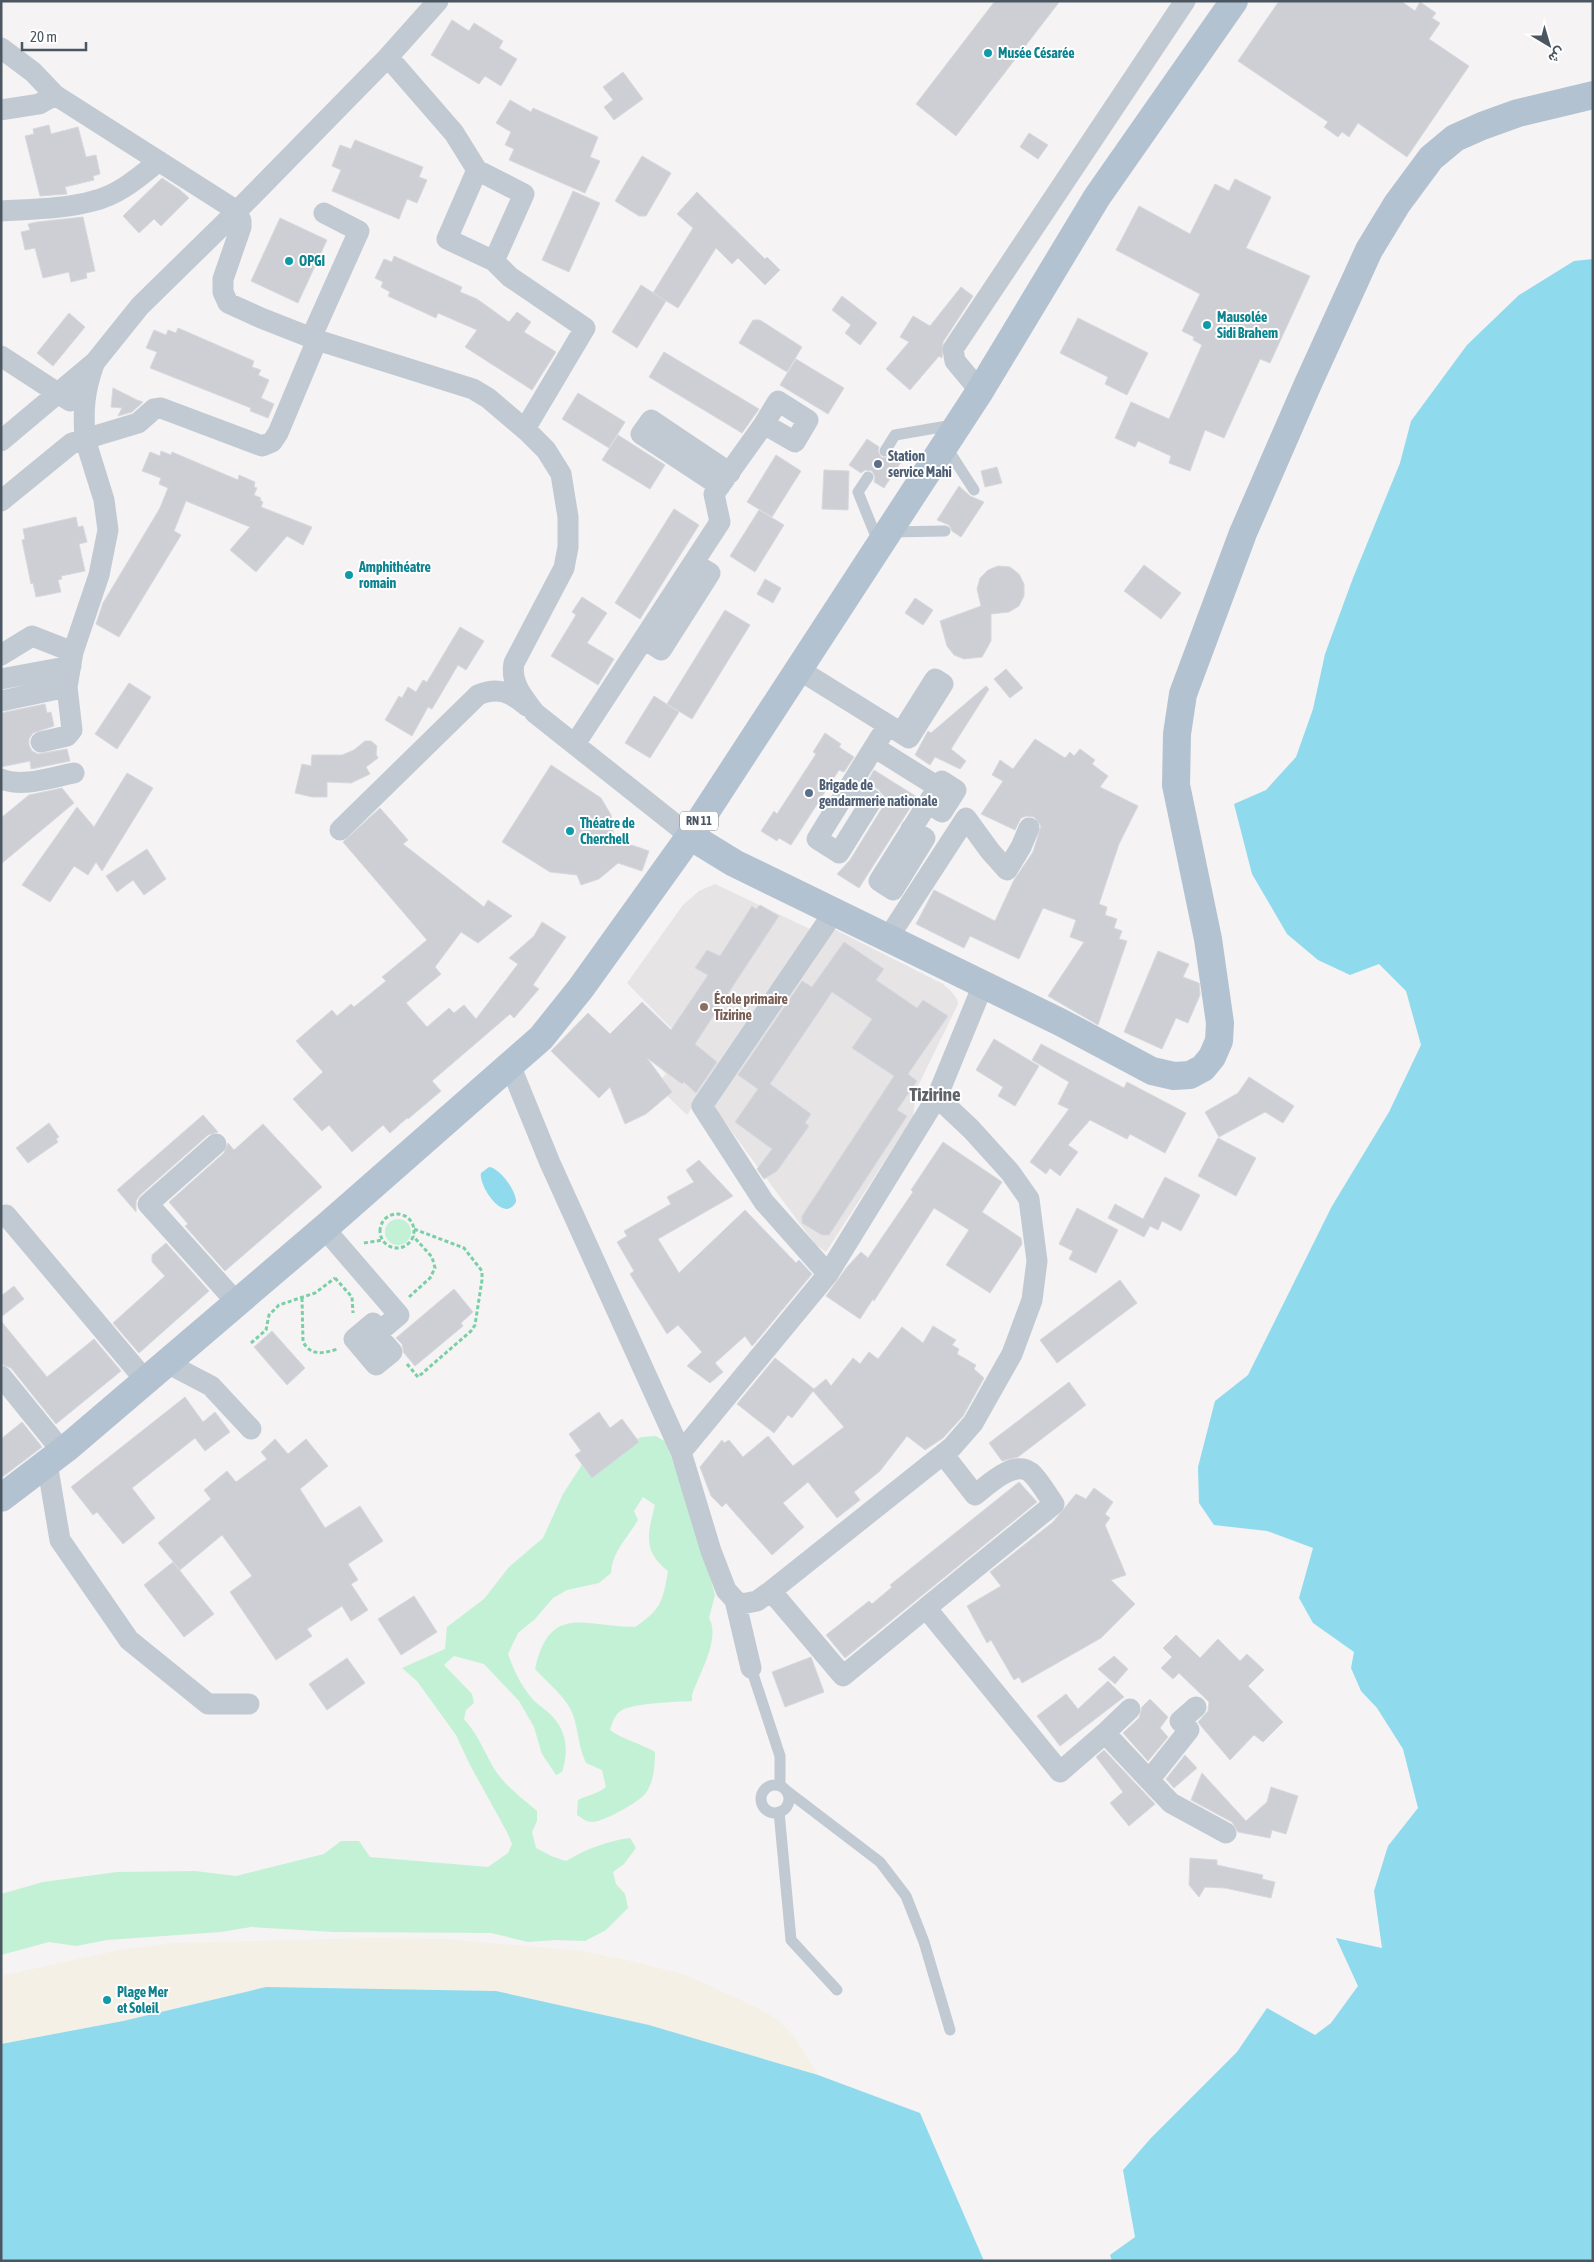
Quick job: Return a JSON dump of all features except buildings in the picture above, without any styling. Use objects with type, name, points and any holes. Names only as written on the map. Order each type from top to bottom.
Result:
[{"type":"main road","name":"RN 11","points":[[1,1498],[54,1457],[238,1304],[541,1038],[581,988],[690,836],[980,391],[1097,196],[1234,1]]},
{"type":"main road","points":[[690,836],[734,863],[1060,1022],[1152,1071],[1174,1076],[1190,1075],[1203,1068],[1212,1057],[1219,1041],[1218,1001],[1196,874],[1181,816],[1176,785],[1177,734],[1183,694],[1243,533],[1306,386],[1369,250],[1397,204],[1431,158],[1455,138],[1482,126],[1518,114],[1593,95]]},
{"type":"street","points":[[1,441],[95,362],[140,306],[237,211],[388,57],[438,1]]},
{"type":"street","points":[[980,391],[955,360],[953,349],[1185,1]]},
{"type":"street","points":[[1,48],[33,72],[55,95],[237,211],[242,221],[241,227],[223,279],[223,292],[226,300],[232,305],[314,339],[466,386],[488,398],[525,429],[546,450],[561,474],[566,496],[568,533],[564,568],[514,663],[513,676],[521,694],[535,713]]},
{"type":"street","points":[[388,57],[454,133],[477,170],[524,194],[494,261]]},
{"type":"street","points":[[1,110],[39,104],[55,95]]},
{"type":"street","points":[[1,211],[68,206],[95,201],[131,183],[159,161]]},
{"type":"street","points":[[477,170],[447,239],[494,261],[510,277],[585,328],[525,429]]},
{"type":"street","points":[[1,501],[72,443],[140,421],[154,409],[161,408],[262,446],[269,444],[278,433],[314,339],[359,231],[324,213]]},
{"type":"street","points":[[1,356],[117,430]]},
{"type":"street","points":[[41,742],[66,736],[72,730],[67,687],[72,659],[99,574],[108,530],[104,500],[85,439],[83,409],[86,386],[95,362]]},
{"type":"street","points":[[575,744],[720,522],[714,494],[764,424]]},
{"type":"street","points":[[1,655],[32,636],[72,659]]},
{"type":"street","points":[[340,830],[518,656]]},
{"type":"street","points":[[1,679],[72,659]]},
{"type":"street","points":[[798,669],[894,729],[874,747],[850,786]]},
{"type":"street","points":[[1,701],[67,687]]},
{"type":"street","points":[[478,695],[493,690],[503,690],[516,697],[690,836]]},
{"type":"street","points":[[874,747],[933,795],[912,829]]},
{"type":"street","points":[[1,779],[12,782],[36,781],[74,772]]},
{"type":"street","points":[[888,938],[966,818],[990,852],[1007,870],[1022,847],[1029,828]]},
{"type":"street","points":[[828,1274],[764,1202],[702,1106],[834,912]]},
{"type":"street","points":[[681,1452],[828,1274],[937,1097],[983,985]]},
{"type":"street","points":[[510,1065],[550,1162],[681,1452],[711,1551],[726,1590],[735,1600],[742,1604],[757,1600],[771,1591],[943,1454],[973,1423],[1012,1354],[1032,1300],[1037,1261],[1029,1199],[1010,1172],[937,1097]]},
{"type":"street","points":[[216,1144],[148,1204],[238,1304]]},
{"type":"street","points":[[6,1215],[146,1381]]},
{"type":"street","points":[[324,1228],[399,1315],[380,1331]]},
{"type":"street","points":[[168,1363],[211,1386],[251,1429]]},
{"type":"street","points":[[1,1376],[54,1457],[60,1540],[128,1640],[208,1704],[249,1704]]},
{"type":"street","points":[[771,1591],[843,1676],[1054,1504],[1030,1472],[1018,1469],[1002,1474],[975,1495],[943,1454]]},
{"type":"street","points":[[735,1600],[751,1668]]},
{"type":"street","points":[[926,1608],[1060,1772],[1130,1709]]},
{"type":"street","points":[[1149,1780],[1188,1730],[1180,1721],[1196,1706]]},
{"type":"street","points":[[1105,1733],[1171,1803],[1226,1833]]},
{"type":"lane","points":[[884,451],[895,436],[951,434],[974,490]]},
{"type":"lane","points":[[868,477],[858,492],[884,539],[945,532]]},
{"type":"lane","points":[[751,1668],[780,1756],[783,1788],[788,1804],[779,1812],[770,1812],[766,1810],[761,1801],[766,1788],[771,1786],[783,1788],[880,1862],[906,1896],[924,1942],[950,2030]]},
{"type":"lane","points":[[779,1812],[791,1940],[837,1990]]},
{"type":"path","points":[[414,1229],[413,1236],[406,1246],[397,1248],[386,1243],[381,1230],[384,1221],[397,1215],[406,1217],[414,1229],[464,1248],[482,1271],[474,1325],[468,1334],[427,1370]]},
{"type":"path","points":[[394,1309],[430,1278],[434,1272],[434,1261],[413,1236]]},
{"type":"path","points":[[251,1343],[266,1330],[267,1320],[275,1308],[283,1302],[315,1293],[333,1281],[350,1259]]},
{"type":"path","points":[[302,1298],[304,1342],[306,1347],[310,1351],[319,1354],[344,1347]]},
{"type":"shaded area","name":"École primaire Tizirine","points":[[715,884],[810,929],[687,1115],[656,1085],[666,1074],[649,1056],[673,1030],[627,983],[683,905],[699,891]]},
{"type":"shaded area","points":[[834,929],[943,984],[957,999],[958,1004],[916,1090],[913,1117],[826,1252],[815,1244],[712,1105]]},
{"type":"green space","points":[[398,1219],[407,1223],[411,1232],[407,1241],[398,1245],[389,1241],[385,1232],[389,1223]]},
{"type":"green space","points":[[656,1436],[666,1442],[703,1549],[715,1595],[709,1618],[712,1626],[711,1646],[692,1695],[692,1701],[656,1703],[628,1708],[617,1714],[612,1724],[610,1730],[655,1752],[652,1778],[646,1793],[620,1811],[603,1819],[591,1822],[577,1815],[578,1800],[606,1787],[602,1770],[586,1763],[569,1706],[535,1669],[542,1648],[550,1634],[560,1626],[572,1623],[585,1623],[635,1627],[656,1610],[662,1597],[668,1571],[660,1564],[651,1549],[649,1533],[655,1505],[643,1497],[634,1511],[638,1520],[617,1551],[611,1573],[599,1583],[567,1590],[553,1598],[535,1619],[518,1633],[508,1654],[517,1676],[526,1691],[534,1701],[556,1720],[560,1727],[566,1749],[562,1772],[556,1775],[542,1754],[534,1727],[519,1701],[484,1664],[454,1656],[444,1665],[472,1694],[474,1703],[466,1710],[464,1719],[474,1732],[497,1773],[537,1811],[537,1821],[532,1832],[536,1848],[566,1861],[597,1846],[630,1838],[636,1848],[624,1864],[613,1872],[616,1884],[625,1894],[628,1908],[606,1930],[585,1941],[556,1940],[528,1942],[491,1933],[333,1932],[251,1927],[221,1932],[107,1940],[76,1946],[49,1942],[1,1955],[1,1894],[43,1882],[117,1872],[195,1871],[236,1876],[324,1854],[341,1841],[359,1841],[370,1857],[488,1867],[508,1853],[512,1844],[507,1832],[470,1765],[456,1735],[417,1681],[402,1668],[445,1649],[447,1627],[484,1599],[509,1567],[543,1538],[563,1494],[583,1463],[605,1451],[642,1437]]},
{"type":"sand","name":"Plage Mer et Soleil","points":[[374,1938],[445,1939],[582,1951],[686,1975],[760,2009],[779,2021],[795,2038],[818,2075],[649,2025],[495,1991],[266,1987],[123,2021],[1,2044],[1,1976],[119,1950],[176,1943]]},
{"type":"water","points":[[1593,259],[1593,2261],[1112,2261],[1110,2255],[1135,2237],[1123,2170],[1151,2138],[1237,2052],[1267,2008],[1315,2035],[1331,2023],[1358,1986],[1336,1938],[1382,1948],[1374,1891],[1388,1846],[1418,1808],[1403,1749],[1377,1708],[1361,1691],[1351,1668],[1354,1652],[1313,1623],[1299,1598],[1313,1548],[1267,1531],[1214,1525],[1199,1503],[1198,1467],[1215,1401],[1248,1375],[1332,1206],[1389,1112],[1421,1045],[1406,991],[1379,964],[1350,975],[1318,960],[1287,934],[1252,874],[1234,804],[1266,790],[1296,757],[1313,709],[1325,654],[1353,578],[1400,463],[1411,421],[1467,345],[1519,295],[1574,261]]},
{"type":"water","points":[[489,1167],[498,1171],[503,1176],[514,1192],[516,1202],[511,1208],[505,1209],[498,1206],[487,1193],[483,1185],[481,1173]]},
{"type":"water","points":[[266,1987],[496,1991],[649,2025],[818,2075],[920,2113],[984,2261],[1,2261],[1,2044],[123,2021]]},
{"type":"place","name":"Musée Césarée","points":[[988,53]]},
{"type":"place","name":"OPGI","points":[[289,261]]},
{"type":"place","name":"Mausolée Sidi Brahem","points":[[1207,325]]},
{"type":"place","name":"Station service Mahi","points":[[878,464]]},
{"type":"place","name":"Amphithéatre romain","points":[[349,575]]},
{"type":"place","name":"Brigade de gendarmerie nationale","points":[[809,793]]},
{"type":"place","name":"Théatre de Cherchell","points":[[570,831]]},
{"type":"place","name":"École primaire Tizirine","points":[[704,1007]]},
{"type":"place","name":"Plage Mer et Soleil","points":[[107,2000]]},
{"type":"district","name":"Tizirine","points":[[935,1094]]}]
